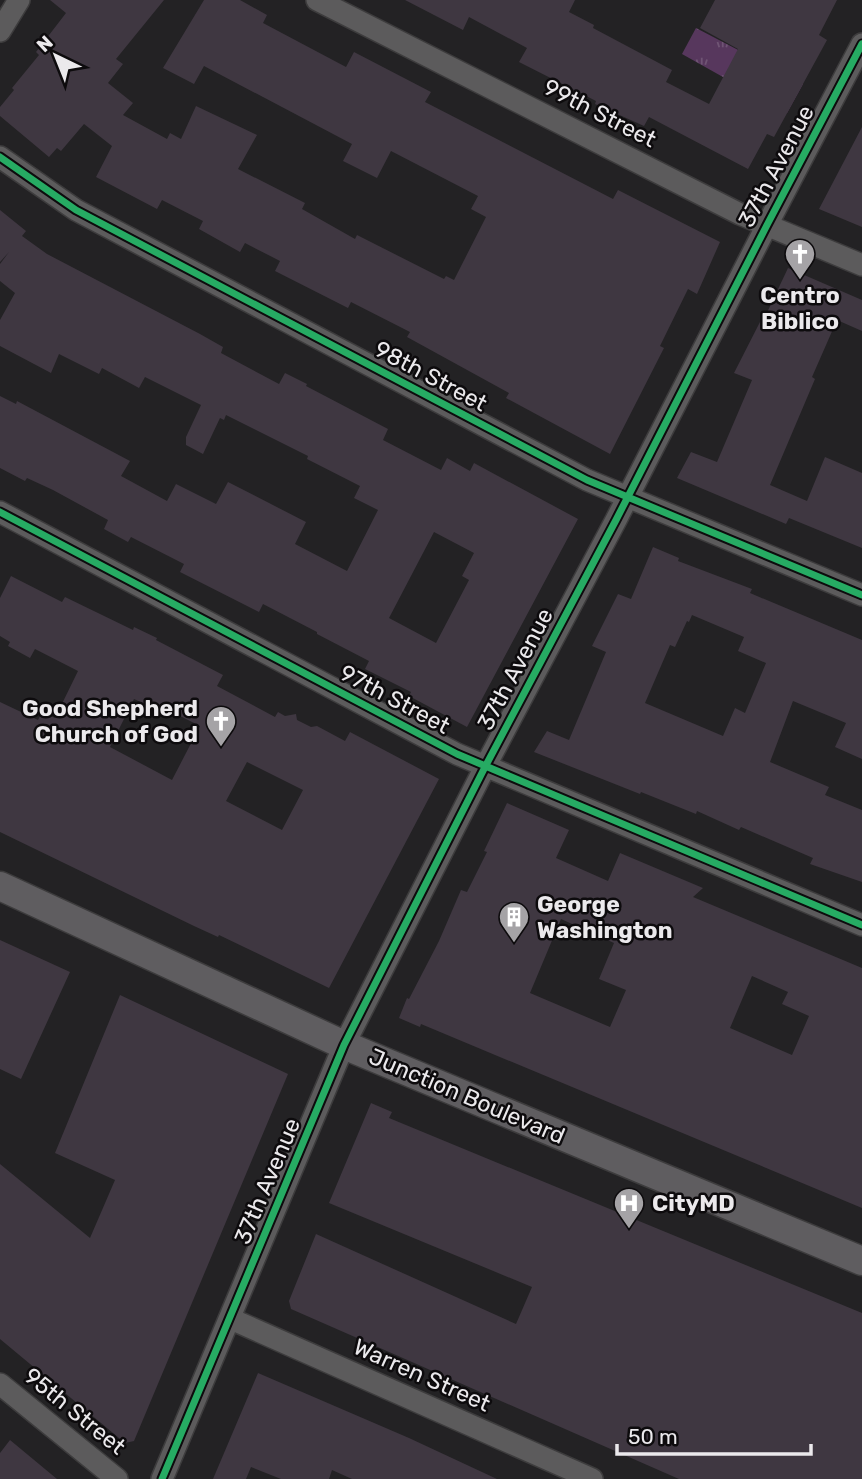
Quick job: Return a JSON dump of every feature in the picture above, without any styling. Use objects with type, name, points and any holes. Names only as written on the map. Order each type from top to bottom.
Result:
[{"type":"main road","name":"Junction Boulevard","points":[[0,886],[344,1045],[862,1261]]},
{"type":"street","points":[[0,31],[19,0]]},
{"type":"street","name":"99th Street","points":[[317,0],[740,214],[862,265]]},
{"type":"street","name":"37th Avenue","points":[[162,1479],[231,1320],[344,1045],[485,767],[862,44]]},
{"type":"street","name":"98th Street","points":[[0,157],[75,210],[587,480],[862,595]]},
{"type":"street","name":"97th Street","points":[[0,512],[485,767],[862,925]]},
{"type":"street","name":"Warren Street","points":[[231,1320],[592,1479]]},
{"type":"street","name":"95th Street","points":[[0,1384],[117,1479]]},
{"type":"green space","points":[[696,28],[803,84],[787,113],[682,54]]},
{"type":"building","points":[[50,0],[164,0],[116,59],[123,64],[108,83],[133,103],[123,115],[167,139],[170,133],[181,139],[196,106],[257,135],[238,169],[305,203],[302,209],[355,239],[357,235],[444,279],[446,276],[454,280],[486,217],[471,209],[478,196],[391,151],[377,178],[343,161],[352,144],[204,66],[194,84],[163,68],[204,0],[240,0],[267,15],[263,23],[346,67],[354,52],[431,92],[425,102],[613,199],[618,190],[720,242],[697,294],[688,289],[660,346],[664,348],[610,454],[506,398],[509,393],[407,337],[410,332],[351,302],[348,308],[275,271],[280,261],[245,243],[240,252],[199,229],[203,221],[162,200],[157,209],[96,177],[112,146],[84,124],[61,151],[57,148],[49,157],[0,116],[0,107],[39,55],[36,52],[66,13]]},
{"type":"building","points":[[405,0],[575,0],[569,12],[594,25],[593,28],[672,70],[666,82],[709,104],[738,49],[700,28],[715,0],[837,0],[819,35],[827,40],[774,137],[767,134],[748,169],[649,117],[644,126],[595,104],[596,101],[519,62],[527,48],[469,17],[463,30]]},
{"type":"building","points":[[862,127],[862,227],[819,209]]},
{"type":"building","points":[[0,210],[26,231],[22,236],[47,254],[200,334],[223,347],[221,353],[279,384],[285,373],[307,384],[306,386],[388,429],[383,440],[441,470],[447,458],[470,471],[474,463],[578,519],[467,727],[409,696],[411,692],[365,669],[369,661],[317,632],[263,604],[259,612],[180,572],[184,564],[131,537],[128,542],[104,529],[108,520],[53,490],[27,478],[25,481],[0,468],[0,396],[16,404],[17,401],[130,461],[121,476],[167,501],[176,484],[216,504],[228,482],[306,522],[295,544],[347,571],[378,510],[354,498],[360,486],[307,459],[308,456],[226,415],[224,420],[220,418],[203,454],[186,445],[186,437],[201,405],[145,377],[139,388],[102,368],[99,374],[59,354],[51,373],[0,346],[0,320],[15,293],[0,281],[0,264],[9,252],[0,262]],"holes":[[[434,532],[474,553],[462,576],[469,580],[436,643],[389,618]]]},
{"type":"building","points":[[788,268],[862,300],[862,331],[837,320],[770,485],[807,501],[825,457],[862,473],[862,548],[789,518],[786,524],[677,478],[691,452],[717,462],[752,380],[734,373]]},
{"type":"building","points":[[653,547],[679,558],[678,561],[752,589],[750,593],[862,640],[862,759],[835,747],[846,723],[793,701],[770,762],[829,787],[825,795],[862,810],[862,882],[810,864],[813,858],[741,827],[739,830],[697,811],[696,814],[641,792],[640,794],[534,752],[547,731],[569,740],[606,652],[592,646],[618,594],[631,599]],"holes":[[[692,615],[744,637],[738,651],[766,663],[745,713],[735,708],[723,736],[645,703],[670,645],[675,647]]]},
{"type":"building","points":[[11,576],[62,602],[65,597],[133,630],[134,627],[157,638],[156,640],[223,675],[217,686],[275,717],[278,712],[285,716],[296,714],[297,720],[311,727],[317,726],[345,741],[350,732],[439,779],[329,988],[0,832],[0,702],[38,720],[42,712],[55,718],[78,671],[35,649],[30,658],[8,646],[10,642],[0,636],[0,598]],"holes":[[[134,699],[156,709],[158,705],[200,726],[172,780],[110,747]],[[247,762],[303,790],[282,830],[226,801]]]},
{"type":"building","points":[[507,803],[569,830],[556,858],[608,881],[620,853],[703,888],[693,897],[862,968],[862,1208],[421,1024],[420,1027],[399,1018],[407,998],[409,999],[439,941],[461,890],[467,892],[487,852],[484,851]],"holes":[[[561,919],[614,943],[599,979],[626,990],[610,1027],[530,993]],[[752,976],[788,992],[782,1004],[809,1016],[792,1055],[730,1028]]]},
{"type":"building","points":[[0,940],[70,972],[21,1079],[0,1069]]},
{"type":"building","points":[[120,995],[288,1074],[134,1441],[125,1443],[0,1339],[0,1164],[90,1238],[115,1180],[55,1153]]},
{"type":"building","points":[[371,1103],[392,1112],[389,1118],[862,1313],[862,1479],[679,1479],[291,1309],[289,1301],[316,1234],[516,1324],[532,1287],[329,1203]]},
{"type":"building","points":[[258,1373],[497,1479],[352,1479],[332,1470],[329,1479],[281,1479],[251,1467],[246,1479],[213,1479]]},
{"type":"building","points":[[10,1440],[57,1479],[0,1479],[0,1453]]},
{"type":"cycle path","points":[[162,1479],[344,1045],[485,767],[862,44]]},
{"type":"cycle path","points":[[0,157],[76,210],[587,480],[862,595]]},
{"type":"cycle path","points":[[0,512],[457,754],[862,925]]},
{"type":"place","name":"Centro Biblico","points":[[800,281]]},
{"type":"place","name":"Good Shepherd Church of God","points":[[221,748]]},
{"type":"place","name":"George Washington","points":[[514,944]]},
{"type":"place","name":"CityMD","points":[[629,1230]]}]
